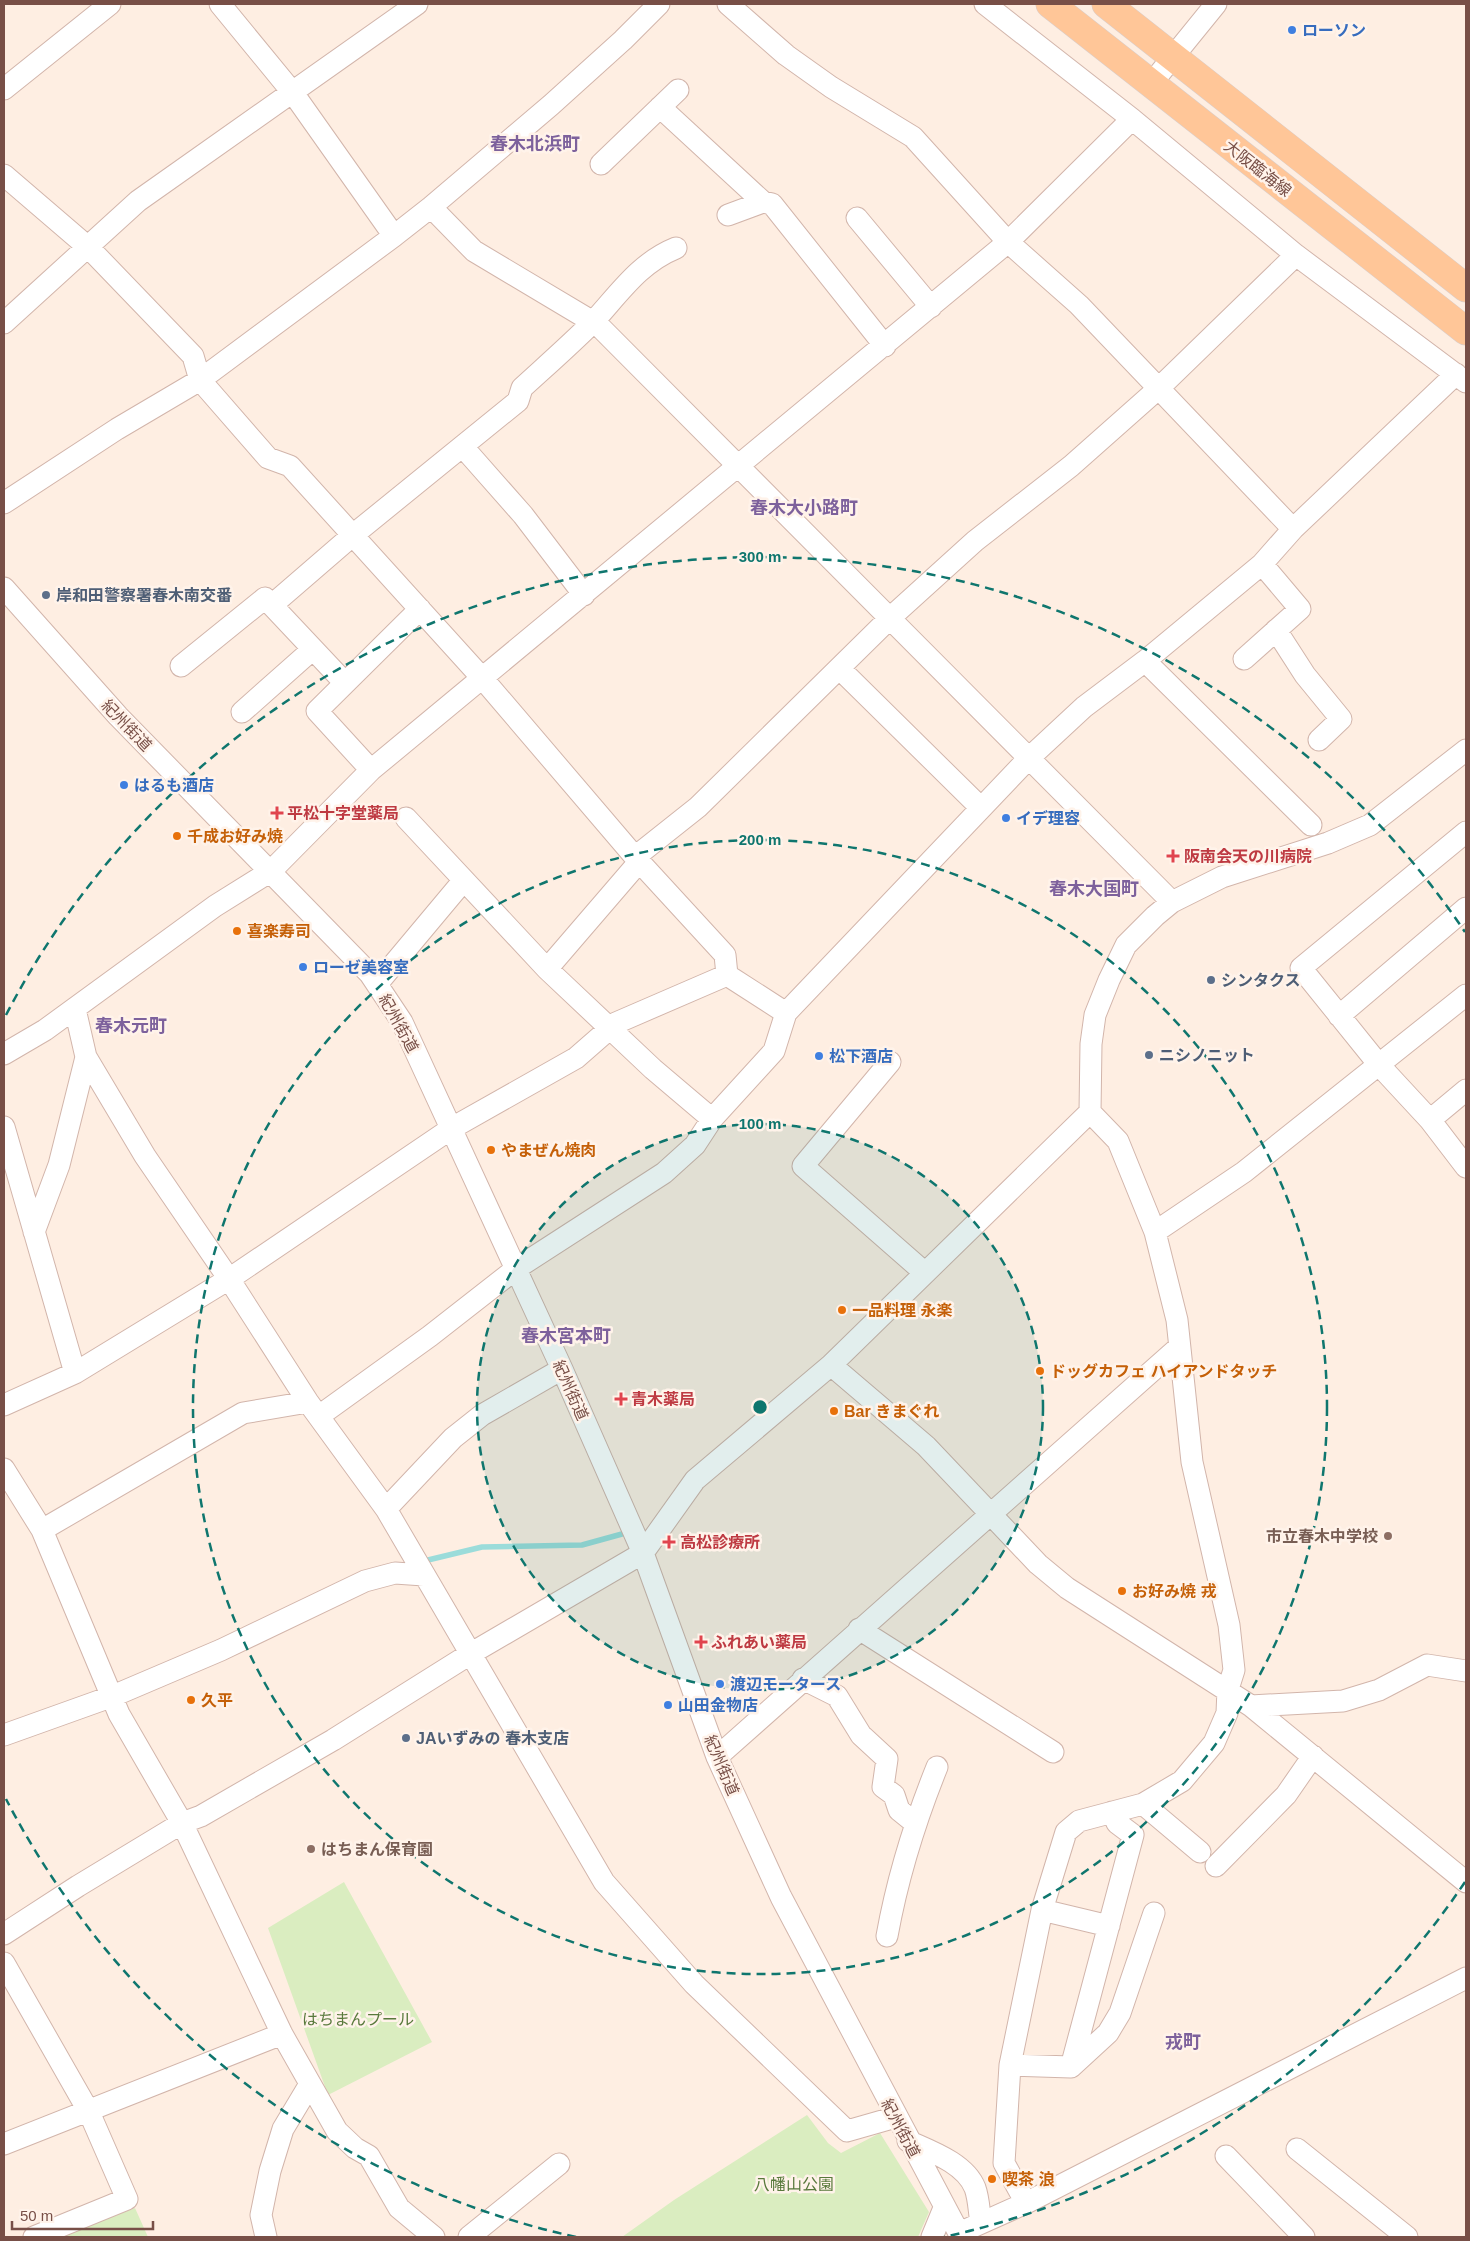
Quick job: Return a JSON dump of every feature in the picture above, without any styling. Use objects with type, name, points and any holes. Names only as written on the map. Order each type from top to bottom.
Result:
[{"type":"main road","name":"大阪臨海線","points":[[1050,4],[1466,332]]},
{"type":"main road","name":"大阪臨海線","points":[[1106,4],[1466,288]]},
{"type":"street","points":[[4,89],[110,4]]},
{"type":"street","points":[[220,4],[293,93],[394,236]]},
{"type":"street","points":[[4,323],[89,248],[138,201],[417,4]]},
{"type":"street","points":[[4,503],[117,428],[200,380],[394,236],[432,207],[551,105],[623,40],[658,4]]},
{"type":"street","points":[[728,4],[786,55],[831,87],[913,136],[1008,242],[1079,305],[1294,529]]},
{"type":"street","points":[[42,1530],[243,1413],[313,1409],[430,1336],[517,1268],[664,1173],[696,1145],[712,1119],[760,1069],[774,1051],[786,1013],[1028,759],[1084,707],[1145,661],[1262,564],[1294,529],[1461,378],[1296,255],[1132,119],[985,4]]},
{"type":"street","points":[[1150,84],[1216,4]]},
{"type":"street","points":[[601,164],[678,90]]},
{"type":"street","points":[[660,107],[763,202],[772,204],[885,346]]},
{"type":"street","points":[[4,1054],[45,1030],[215,906],[271,871],[371,770],[738,465],[885,346],[1008,242],[1132,119]]},
{"type":"street","points":[[4,175],[89,248],[193,356],[200,380],[268,458],[290,466],[483,678],[637,860],[725,955],[727,976]]},
{"type":"street","points":[[728,215],[763,202]]},
{"type":"street","points":[[432,207],[474,251],[593,322],[738,465],[1172,902]]},
{"type":"street","points":[[857,218],[931,307]]},
{"type":"street","points":[[272,605],[518,401],[522,388],[593,322],[633,276],[648,262],[676,248]]},
{"type":"street","points":[[547,969],[637,860],[698,807],[890,618],[975,541],[1070,466],[1159,388],[1296,255]]},
{"type":"street","points":[[463,447],[523,515],[584,594]]},
{"type":"street","points":[[1244,659],[1300,609],[1262,564]]},
{"type":"street","name":"紀州街道","points":[[4,588],[118,716],[370,974],[402,1022],[517,1268],[643,1553],[716,1757],[781,1898],[908,2141],[960,2235]]},
{"type":"street","points":[[181,666],[265,598],[345,683]]},
{"type":"street","points":[[371,770],[317,711],[420,609]]},
{"type":"street","points":[[1276,630],[1305,675],[1341,719],[1319,740]]},
{"type":"street","points":[[242,712],[313,649]]},
{"type":"street","points":[[1145,661],[1311,825]]},
{"type":"street","points":[[840,669],[982,808]]},
{"type":"street","points":[[1026,2203],[1004,2163],[1010,2065],[1042,1910],[1066,1832],[1078,1821],[1143,1804],[1182,1781],[1214,1743],[1227,1713],[1228,1689],[1234,1670],[1229,1624],[1192,1462],[1177,1320],[1156,1232],[1118,1141],[1090,1112],[1091,1044],[1095,1015],[1109,980],[1126,946],[1172,902],[1222,877],[1328,843],[1370,825],[1466,750]]},
{"type":"street","points":[[406,818],[547,969],[652,1069],[712,1119]]},
{"type":"street","points":[[1466,832],[1301,968],[1380,1066],[1430,1120],[1466,1167]]},
{"type":"street","points":[[377,984],[464,880]]},
{"type":"street","points":[[1339,1016],[1466,908]]},
{"type":"street","points":[[727,976],[786,1013]]},
{"type":"street","points":[[4,1405],[75,1372],[229,1279],[452,1128],[576,1058],[616,1023],[727,976]]},
{"type":"street","points":[[1156,1232],[1244,1172],[1380,1066],[1466,995]]},
{"type":"street","points":[[75,1009],[86,1057],[145,1156],[229,1279],[313,1409],[386,1509],[604,1882],[694,1984],[847,2131],[896,2117]]},
{"type":"street","points":[[34,1232],[59,1164],[86,1057]]},
{"type":"street","points":[[890,1062],[803,1166],[925,1273]]},
{"type":"street","points":[[1430,1120],[1466,1090]]},
{"type":"street","points":[[4,1934],[78,1886],[182,1823],[201,1816],[333,1740],[470,1654],[643,1553],[695,1480],[831,1365],[1090,1112]]},
{"type":"street","points":[[4,1127],[75,1372]]},
{"type":"street","points":[[716,1757],[1179,1347]]},
{"type":"street","points":[[831,1365],[926,1446],[1038,1564],[1067,1588],[1228,1689],[1466,1882]]},
{"type":"street","points":[[386,1509],[453,1438],[482,1415],[562,1370]]},
{"type":"street","points":[[4,1469],[42,1530],[119,1714],[182,1823],[282,2034],[337,2131],[355,2148],[369,2156],[399,2208],[434,2237]]},
{"type":"street","points":[[4,1735],[113,1696],[221,1650],[365,1581],[395,1573],[424,1575]]},
{"type":"street","points":[[860,1629],[1052,1752]]},
{"type":"street","points":[[1251,1706],[1343,1701],[1379,1690],[1427,1665],[1466,1671]]},
{"type":"street","points":[[803,1679],[837,1696],[861,1735],[887,1759],[884,1787],[894,1795],[899,1810],[915,1823]]},
{"type":"street","points":[[1143,1804],[1208,1859],[1286,1794],[1313,1756]]},
{"type":"street","points":[[887,1936],[894,1896],[915,1823],[937,1767]]},
{"type":"street","points":[[1071,2067],[1133,1835],[1117,1823],[1112,1812]]},
{"type":"street","points":[[1042,1910],[1109,1926]]},
{"type":"street","points":[[1010,2065],[1071,2067],[1108,2033],[1120,2013],[1154,1913]]},
{"type":"street","points":[[4,1963],[89,2112],[126,2199],[34,2237]]},
{"type":"street","points":[[960,2235],[1466,1978]]},
{"type":"street","points":[[4,2144],[89,2112],[282,2034]]},
{"type":"street","points":[[266,2237],[261,2215],[270,2171],[283,2130],[310,2084]]},
{"type":"street","points":[[908,2141],[945,2158],[967,2175],[975,2188],[981,2223]]},
{"type":"street","points":[[1297,2149],[1407,2237]]},
{"type":"street","points":[[1226,2156],[1304,2237]]},
{"type":"street","points":[[469,2237],[559,2164]]},
{"type":"street","points":[[932,2237],[944,2208]]},
{"type":"green space","name":"はちまんプール","points":[[344,1882],[432,2042],[328,2095],[268,1928]]},
{"type":"green space","name":"八幡山公園","points":[[807,2115],[828,2143],[841,2153],[880,2133],[929,2212],[918,2237],[622,2237],[674,2200]]},
{"type":"green space","points":[[135,2208],[148,2237],[59,2237]]},
{"type":"waterway","points":[[428,1560],[482,1547],[582,1545],[622,1534]]},
{"type":"place","name":"ローソン","points":[[1292,30]]},
{"type":"place","name":"岸和田警察署春木南交番","points":[[46,595]]},
{"type":"place","name":"はるも酒店","points":[[124,785]]},
{"type":"place","name":"平松十字堂薬局","points":[[277,813]]},
{"type":"place","name":"イデ理容","points":[[1006,818]]},
{"type":"place","name":"千成お好み焼","points":[[177,836]]},
{"type":"place","name":"阪南会天の川病院","points":[[1173,856]]},
{"type":"place","name":"喜楽寿司","points":[[237,931]]},
{"type":"place","name":"ローゼ美容室","points":[[303,967]]},
{"type":"place","name":"シンタクス","points":[[1211,980]]},
{"type":"place","name":"ニシノニット","points":[[1149,1055]]},
{"type":"place","name":"松下酒店","points":[[819,1056]]},
{"type":"place","name":"やまぜん焼肉","points":[[491,1150]]},
{"type":"place","name":"一品料理 永楽","points":[[842,1310]]},
{"type":"place","name":"ドッグカフェ ハイアンドタッチ","points":[[1040,1371]]},
{"type":"place","name":"青木薬局","points":[[621,1399]]},
{"type":"place","name":"Bar きまぐれ","points":[[834,1411]]},
{"type":"place","name":"市立春木中学校","points":[[1388,1536]]},
{"type":"place","name":"高松診療所","points":[[669,1542]]},
{"type":"place","name":"お好み焼 戎","points":[[1122,1591]]},
{"type":"place","name":"ふれあい薬局","points":[[701,1642]]},
{"type":"place","name":"渡辺モータース","points":[[720,1684]]},
{"type":"place","name":"久平","points":[[191,1700]]},
{"type":"place","name":"山田金物店","points":[[668,1705]]},
{"type":"place","name":"JAいずみの 春木支店","points":[[406,1738]]},
{"type":"place","name":"はちまん保育園","points":[[311,1849]]},
{"type":"place","name":"喫茶 浪","points":[[992,2179]]},
{"type":"district","name":"春木北浜町","points":[[535,144]]},
{"type":"district","name":"春木大小路町","points":[[804,508]]},
{"type":"district","name":"春木大国町","points":[[1094,889]]},
{"type":"district","name":"春木元町","points":[[131,1026]]},
{"type":"district","name":"春木宮本町","points":[[566,1336]]},
{"type":"district","name":"戎町","points":[[1183,2042]]}]
